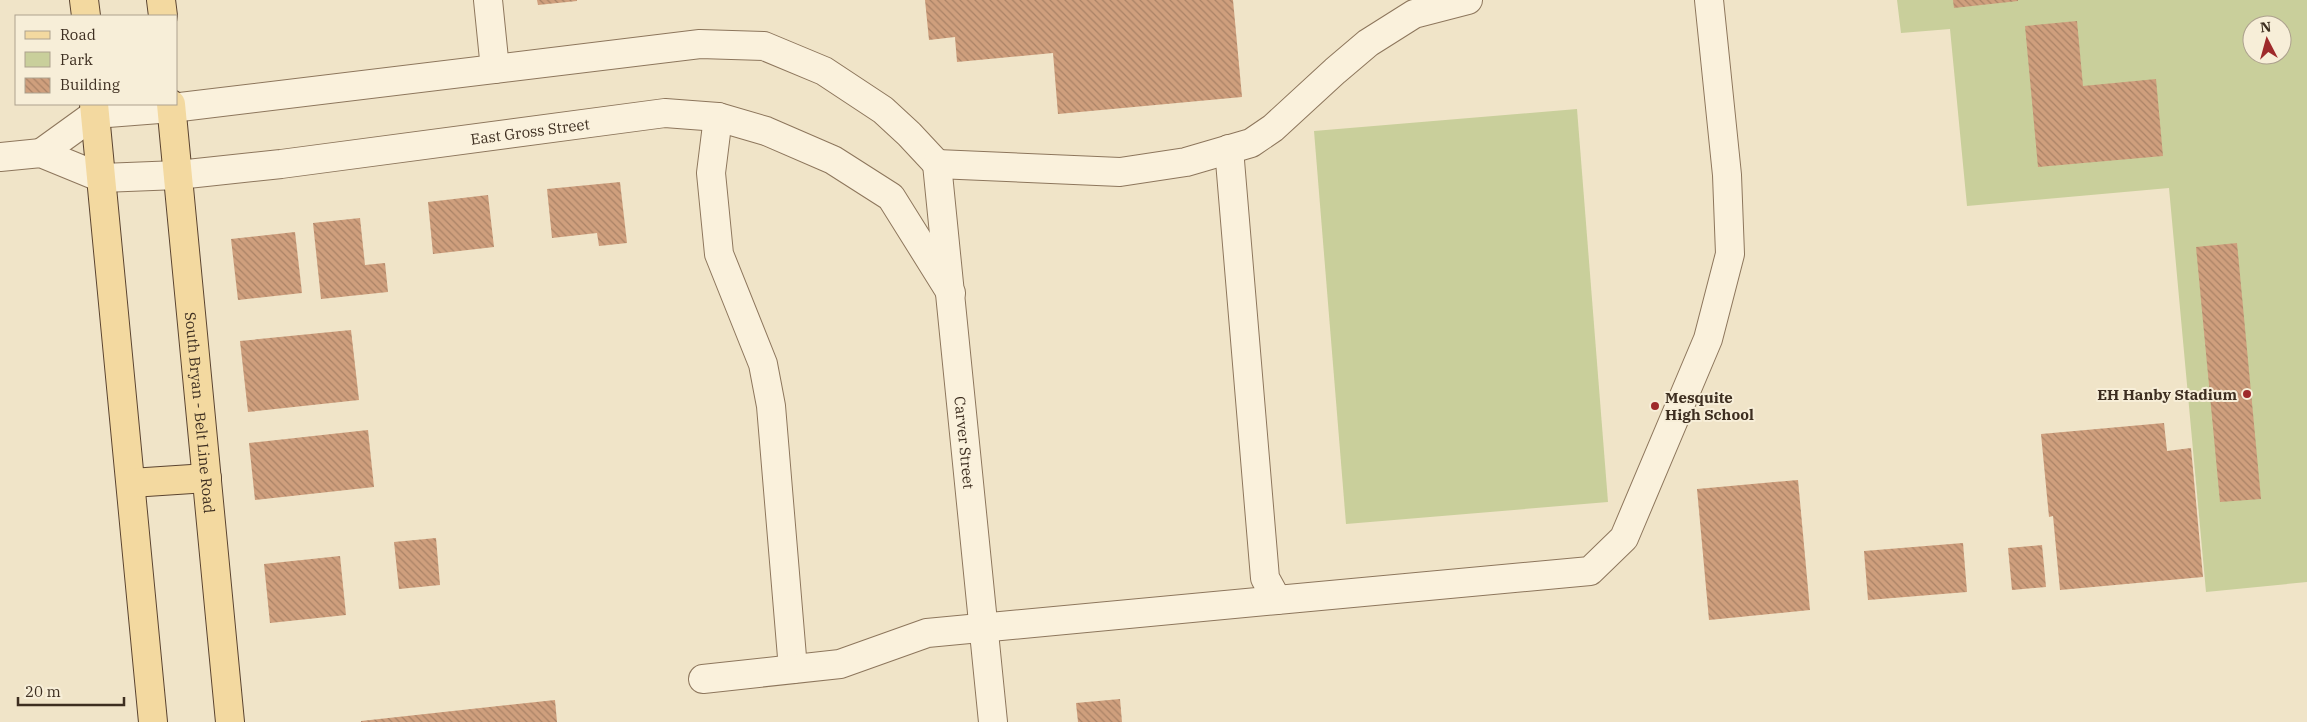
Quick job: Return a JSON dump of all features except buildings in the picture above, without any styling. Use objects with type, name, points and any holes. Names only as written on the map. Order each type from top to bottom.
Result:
[{"type":"main road","points":[[84,0],[86,15]]},
{"type":"main road","points":[[162,0],[163,15]]},
{"type":"main road","name":"South Bryan - Belt Line Road","points":[[171,106],[230,722]]},
{"type":"main road","points":[[95,109],[153,722]]},
{"type":"main road","points":[[130,483],[207,478]]},
{"type":"street","points":[[488,0],[495,69]]},
{"type":"street","points":[[41,153],[95,109],[171,106],[700,44],[764,46],[824,71],[882,110],[937,164],[1120,172],[1186,162],[1251,143],[1273,128],[1362,49],[1406,19],[1414,14],[1468,0]]},
{"type":"street","points":[[704,680],[840,664],[928,633],[1590,571],[1624,538],[1708,339],[1730,254],[1727,175],[1708,0]]},
{"type":"street","name":"East Gross Street","points":[[0,157],[41,153],[102,178],[178,175],[665,113],[718,117],[766,131],[834,160],[891,197],[951,293]]},
{"type":"street","points":[[718,117],[711,173],[719,254],[763,364],[771,406],[793,669]]},
{"type":"street","points":[[1229,149],[1265,578],[1277,600]]},
{"type":"street","name":"Carver Street","points":[[937,164],[993,722]]},
{"type":"green space","name":"EH Hanby Stadium","points":[[1897,0],[2307,0],[2307,582],[2206,592],[2169,188],[1967,206],[1950,29],[1901,33]]},
{"type":"green space","points":[[1577,109],[1608,502],[1346,524],[1314,131]]},
{"type":"place","name":"EH Hanby Stadium","points":[[2247,394]]},
{"type":"place","name":"Mesquite High School","points":[[1655,406]]}]
